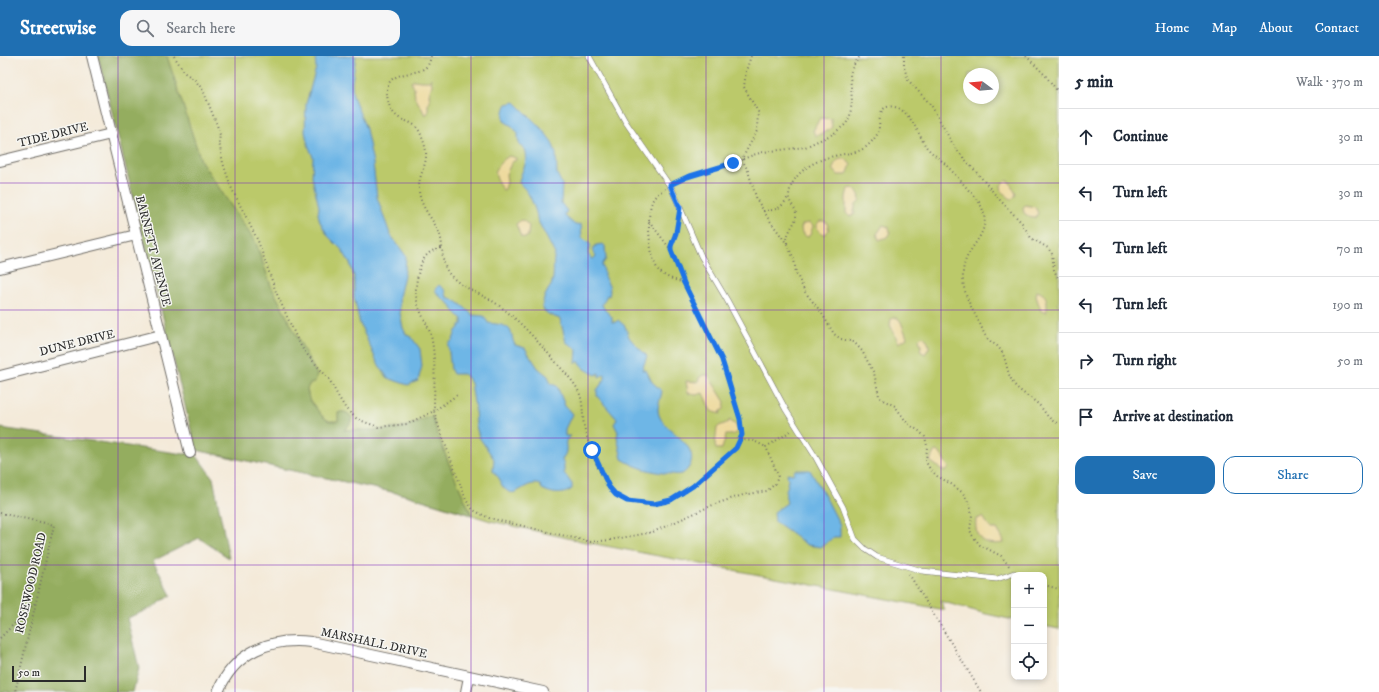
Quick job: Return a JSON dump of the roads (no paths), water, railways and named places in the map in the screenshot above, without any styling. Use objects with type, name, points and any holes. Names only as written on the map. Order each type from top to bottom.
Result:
[{"type":"street","name":"BARNETT AVENUE","points":[[92,56],[190,453]]},
{"type":"street","name":"TIDE DRIVE","points":[[0,161],[111,134]]},
{"type":"street","points":[[0,268],[136,235]]},
{"type":"street","name":"DUNE DRIVE","points":[[0,376],[161,335]]},
{"type":"street","name":"MARSHALL DRIVE","points":[[218,692],[223,681],[247,655],[262,647],[285,641],[311,642],[542,692]]},
{"type":"street","points":[[466,692],[470,677]]},
{"type":"lane","points":[[589,56],[625,120],[670,185],[701,256],[795,425],[815,456],[842,507],[855,540],[877,557],[922,572],[997,578],[1011,574]]},
{"type":"water","points":[[315,56],[356,56],[352,83],[353,96],[366,129],[373,163],[377,197],[390,234],[406,256],[405,271],[399,297],[400,313],[403,328],[406,334],[412,338],[420,349],[422,366],[418,381],[408,385],[387,377],[377,362],[360,324],[354,297],[354,277],[350,263],[342,250],[328,236],[320,222],[318,214],[319,207],[312,177],[313,157],[305,132],[306,104],[316,68]]},
{"type":"water","points":[[515,102],[543,130],[552,142],[556,153],[557,174],[562,184],[561,203],[567,211],[565,216],[575,225],[581,224],[582,238],[591,246],[588,252],[589,256],[593,259],[596,256],[592,251],[596,245],[603,244],[605,246],[606,259],[602,265],[604,269],[604,276],[610,287],[610,293],[609,296],[607,295],[602,305],[612,317],[612,322],[616,322],[618,320],[625,326],[629,337],[647,356],[642,370],[646,370],[652,382],[662,391],[658,406],[659,415],[662,421],[687,445],[690,452],[692,459],[689,467],[683,473],[674,474],[652,471],[640,468],[622,459],[617,437],[618,432],[614,424],[617,419],[597,396],[597,390],[605,379],[605,374],[599,377],[599,373],[596,375],[584,368],[579,361],[576,364],[577,349],[566,342],[560,319],[545,312],[543,309],[542,306],[545,296],[552,283],[555,254],[537,219],[530,197],[519,182],[526,162],[526,153],[525,149],[519,142],[518,133],[512,126],[504,121],[504,110],[507,104]]},
{"type":"water","points":[[439,285],[445,290],[447,297],[461,304],[472,315],[484,316],[488,323],[507,327],[511,332],[515,345],[525,348],[538,368],[548,376],[551,384],[557,386],[565,406],[572,414],[565,429],[565,436],[570,436],[566,442],[566,452],[562,460],[564,465],[564,473],[572,484],[572,489],[565,493],[553,493],[542,489],[540,485],[535,484],[513,493],[509,492],[503,487],[493,470],[494,459],[479,437],[476,426],[471,383],[464,374],[453,374],[451,370],[448,344],[453,340],[456,331],[462,324],[462,319],[453,310],[450,304],[437,294],[435,289]]},
{"type":"water","points":[[795,470],[810,470],[840,525],[840,537],[834,537],[821,547],[807,545],[775,522],[774,512],[787,503],[787,473],[793,474]]}]
